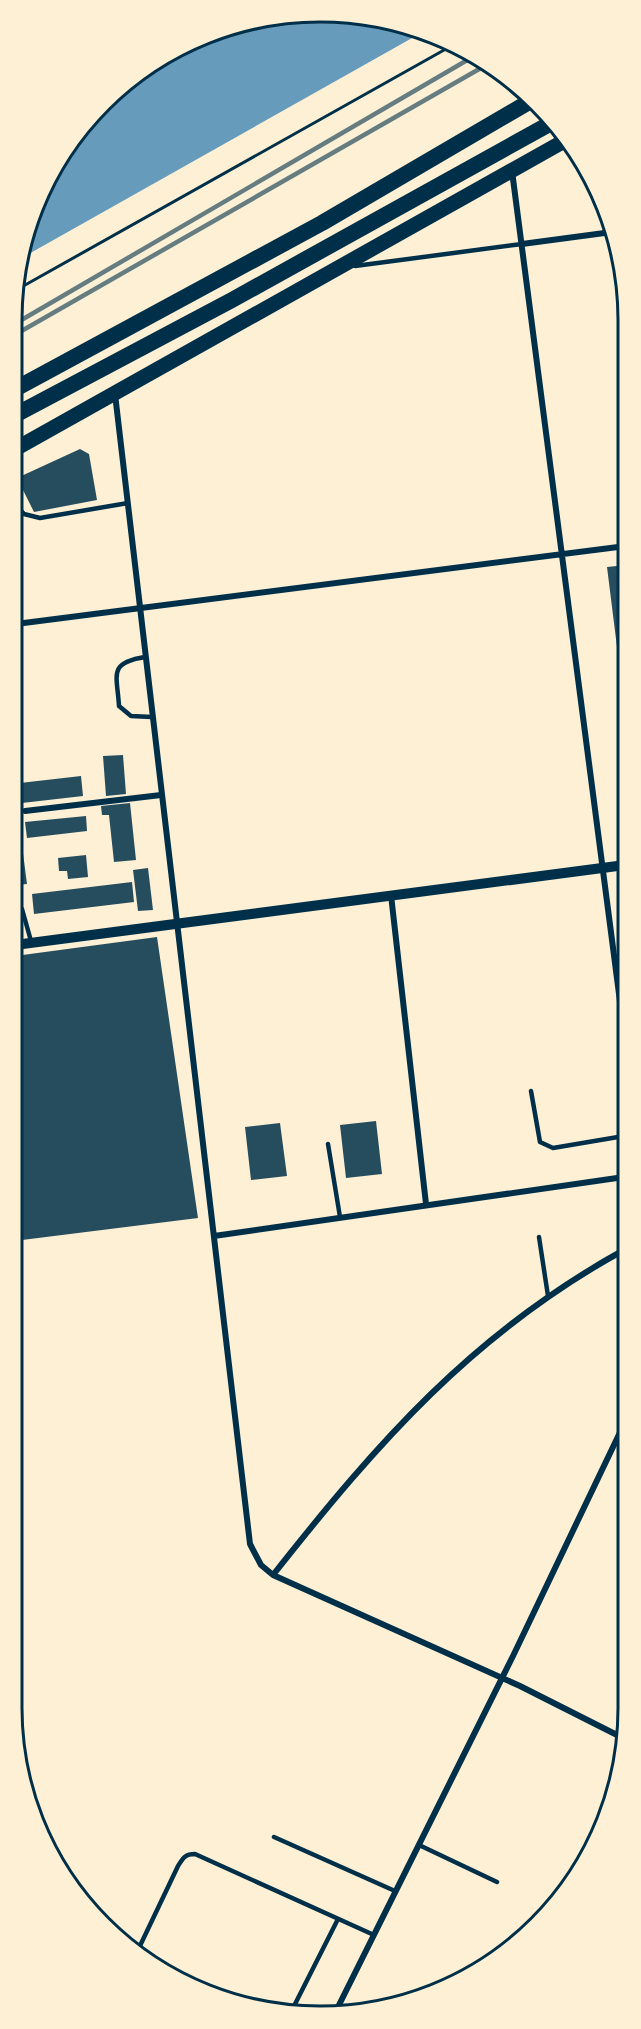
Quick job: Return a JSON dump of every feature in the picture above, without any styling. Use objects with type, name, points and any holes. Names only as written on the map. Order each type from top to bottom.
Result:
[{"type":"highway","points":[[22,385],[322,223],[525,104]]},
{"type":"highway","points":[[22,411],[232,300],[546,126]]},
{"type":"highway","points":[[22,445],[560,143]]},
{"type":"street","points":[[512,170],[560,556],[618,985]]},
{"type":"street","points":[[522,244],[605,233]]},
{"type":"street","points":[[115,394],[250,1544],[261,1565],[273,1575],[502,1678],[617,1735]]},
{"type":"street","points":[[22,623],[618,547]]},
{"type":"street","points":[[25,811],[161,795]]},
{"type":"street","points":[[22,945],[618,866]]},
{"type":"street","points":[[391,895],[426,1204]]},
{"type":"street","points":[[214,1236],[618,1178]]},
{"type":"street","points":[[273,1575],[360,1467],[407,1415],[507,1326],[548,1296],[618,1254]]},
{"type":"street","points":[[338,2006],[502,1678],[618,1436]]},
{"type":"lane","points":[[340,267],[522,244]]},
{"type":"lane","points":[[22,512],[40,518],[128,503]]},
{"type":"lane","points":[[145,657],[125,660],[119,665],[117,673],[119,706],[131,716],[152,717]]},
{"type":"lane","points":[[22,909],[32,944]]},
{"type":"lane","points":[[531,1091],[538,1138],[543,1145],[554,1148],[618,1137]]},
{"type":"lane","points":[[328,1144],[340,1217]]},
{"type":"lane","points":[[539,1237],[548,1296]]},
{"type":"lane","points":[[274,1838],[395,1891]]},
{"type":"lane","points":[[419,1845],[497,1882]]},
{"type":"lane","points":[[140,1946],[178,1866],[184,1856],[189,1854],[195,1854],[374,1935]]},
{"type":"lane","points":[[294,2005],[338,1919]]},
{"type":"path","points":[[25,285],[445,50]]},
{"type":"water","points":[[301,23],[359,25],[413,37],[30,253],[45,206],[62,171],[84,139],[124,96],[172,62],[225,38],[262,28]]},
{"type":"building","points":[[80,449],[89,454],[97,500],[34,512],[22,488],[22,476]]},
{"type":"building","points":[[618,566],[618,647],[617,647],[607,567]]},
{"type":"building","points":[[123,755],[126,794],[106,796],[103,756]]},
{"type":"building","points":[[81,776],[83,796],[22,803],[22,783]]},
{"type":"building","points":[[130,803],[136,860],[114,862],[109,815],[102,815],[101,806]]},
{"type":"building","points":[[86,816],[87,831],[27,838],[25,822]]},
{"type":"building","points":[[22,845],[27,884],[22,884]]},
{"type":"building","points":[[86,855],[88,877],[68,879],[67,871],[59,871],[58,858]]},
{"type":"building","points":[[148,868],[153,910],[138,911],[133,870]]},
{"type":"building","points":[[132,882],[134,902],[34,914],[32,894]]},
{"type":"building","points":[[157,937],[198,1218],[22,1240],[22,955]]},
{"type":"building","points":[[376,1121],[382,1174],[346,1178],[340,1125]]},
{"type":"building","points":[[280,1123],[287,1176],[251,1180],[245,1127]]},
{"type":"railway","points":[[22,320],[467,60]]},
{"type":"railway","points":[[22,331],[480,69]]}]
